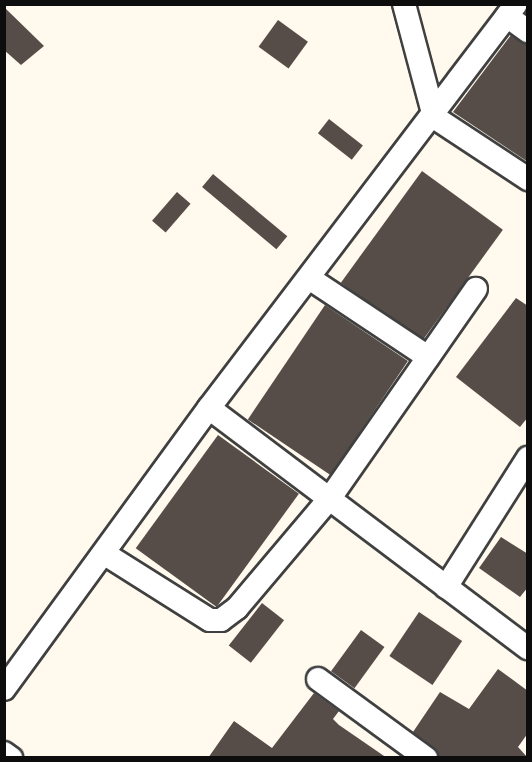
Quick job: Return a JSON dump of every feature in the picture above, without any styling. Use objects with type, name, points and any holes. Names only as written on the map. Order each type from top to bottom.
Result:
[{"type":"street","points":[[404,4],[434,117],[528,179]]},
{"type":"street","points":[[4,689],[105,554],[209,408],[434,117],[511,10],[528,31]]},
{"type":"street","points":[[309,278],[429,357]]},
{"type":"street","points":[[105,554],[210,620],[221,620],[237,608],[330,498],[476,289]]},
{"type":"street","points":[[209,408],[528,648]]},
{"type":"street","points":[[446,587],[528,458]]},
{"type":"street","points":[[318,679],[426,758]]},
{"type":"street","points":[[4,753],[10,758]]},
{"type":"building","points":[[4,7],[44,46],[21,65],[4,50]]},
{"type":"building","points":[[278,20],[308,42],[289,68],[259,47]]},
{"type":"building","points":[[511,35],[528,44],[528,162],[453,112]]},
{"type":"building","points":[[329,119],[363,145],[352,160],[318,133]]},
{"type":"building","points":[[422,171],[503,230],[422,341],[341,283]]},
{"type":"building","points":[[213,174],[287,236],[276,249],[202,187]]},
{"type":"building","points":[[177,192],[191,204],[166,232],[152,221]]},
{"type":"building","points":[[516,298],[528,306],[528,417],[520,427],[456,377]]},
{"type":"building","points":[[325,305],[408,361],[331,475],[248,419]]},
{"type":"building","points":[[218,435],[299,494],[217,607],[136,548]]},
{"type":"building","points":[[501,537],[528,554],[528,587],[520,597],[479,568]]},
{"type":"building","points":[[262,603],[284,620],[251,663],[229,646]]},
{"type":"building","points":[[419,612],[462,641],[432,685],[389,656]]},
{"type":"building","points":[[361,630],[384,647],[354,688],[331,671]]},
{"type":"building","points":[[498,669],[528,691],[528,733],[518,747],[528,758],[439,758],[434,748],[413,732],[440,692],[469,709]]},
{"type":"building","points":[[314,693],[339,711],[333,719],[339,725],[387,758],[208,758],[234,721],[272,748]]}]
